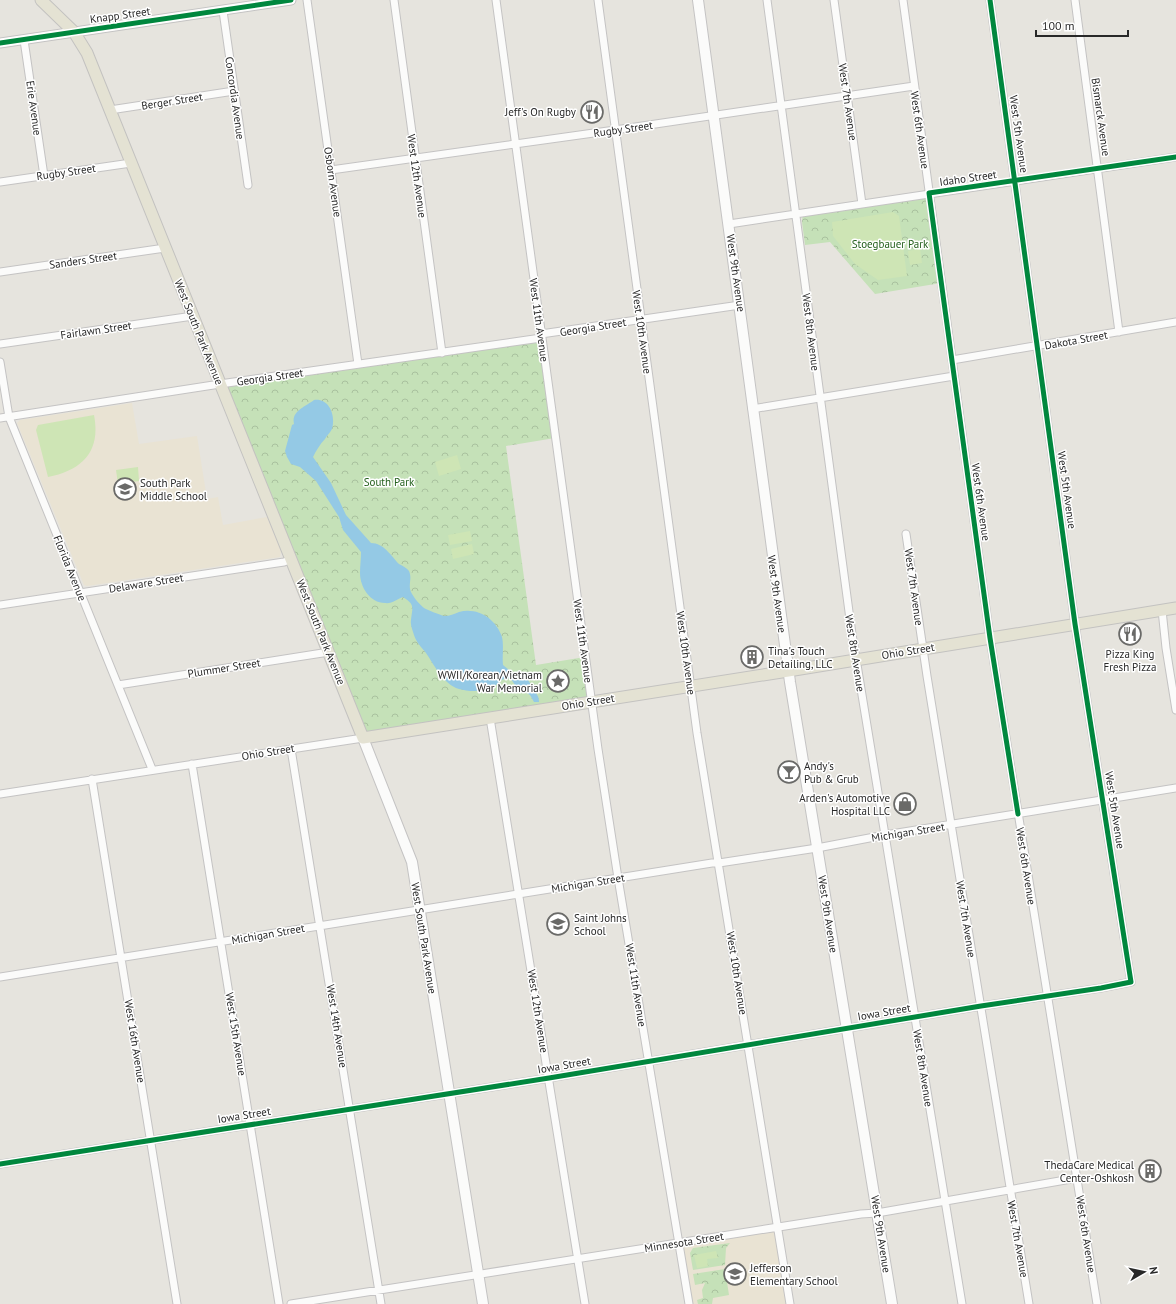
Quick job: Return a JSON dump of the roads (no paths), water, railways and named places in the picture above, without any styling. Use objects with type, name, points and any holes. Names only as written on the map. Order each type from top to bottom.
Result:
[{"type":"main road","name":"West South Park Avenue","points":[[41,0],[74,32],[87,53],[292,559],[412,862],[483,1304]]},
{"type":"main road","name":"West 9th Avenue","points":[[698,0],[788,671],[892,1304]]},
{"type":"main road","name":"Ohio Street","points":[[363,738],[1176,608]]},
{"type":"street","name":"Knapp Street","points":[[0,44],[291,0]]},
{"type":"street","name":"Osborn Avenue","points":[[307,0],[358,364]]},
{"type":"street","name":"West 12th Avenue","points":[[394,0],[442,353]]},
{"type":"street","name":"West 11th Avenue","points":[[496,0],[541,336],[618,878],[689,1304]]},
{"type":"street","name":"West 10th Avenue","points":[[598,0],[702,762],[790,1304]]},
{"type":"street","name":"West 8th Avenue","points":[[767,0],[856,660],[962,1304]]},
{"type":"street","name":"West 7th Avenue","points":[[834,0],[862,204]]},
{"type":"street","name":"West 6th Avenue","points":[[903,0],[990,638],[1097,1304]]},
{"type":"street","name":"West 5th Avenue","points":[[990,0],[1075,624],[1132,982]]},
{"type":"street","name":"Bismarck Avenue","points":[[1075,0],[1119,332]]},
{"type":"street","name":"Concordia Avenue","points":[[223,11],[248,185]]},
{"type":"street","name":"Erie Avenue","points":[[24,40],[44,176]]},
{"type":"street","name":"Rugby Street","points":[[331,170],[914,86]]},
{"type":"street","name":"Berger Street","points":[[110,110],[234,91]]},
{"type":"street","name":"Idaho Street","points":[[729,224],[1176,157]]},
{"type":"street","name":"Rugby Street","points":[[0,182],[131,163]]},
{"type":"street","name":"Sanders Street","points":[[0,272],[165,248]]},
{"type":"street","name":"Georgia Street","points":[[0,418],[220,384],[442,353],[641,319],[740,305]]},
{"type":"street","name":"Fairlawn Street","points":[[0,344],[193,316]]},
{"type":"street","name":"Dakota Street","points":[[952,360],[1176,322]]},
{"type":"street","name":"Florida Avenue","points":[[0,362],[8,417],[152,770]]},
{"type":"street","points":[[752,409],[954,376]]},
{"type":"street","name":"West 7th Avenue","points":[[906,534],[951,825],[1029,1304]]},
{"type":"street","name":"Delaware Street","points":[[0,605],[284,562],[292,559]]},
{"type":"street","points":[[1162,610],[1166,648],[1176,710]]},
{"type":"street","name":"Plummer Street","points":[[118,684],[329,652]]},
{"type":"street","name":"West 12th Avenue","points":[[490,718],[520,893],[585,1304]]},
{"type":"street","name":"Ohio Street","points":[[0,794],[363,738]]},
{"type":"street","name":"West 14th Avenue","points":[[291,749],[321,925],[381,1304]]},
{"type":"street","name":"West 15th Avenue","points":[[192,764],[279,1304]]},
{"type":"street","name":"West 16th Avenue","points":[[92,779],[178,1304]]},
{"type":"street","name":"Michigan Street","points":[[0,976],[221,942],[520,893],[817,848],[885,835],[1104,801],[1176,788]]},
{"type":"street","name":"Iowa Street","points":[[0,1164],[549,1078],[648,1060],[1132,982]]},
{"type":"street","name":"Minnesota Street","points":[[291,1304],[777,1227],[861,1214],[877,1213],[1077,1178]]},
{"type":"water","points":[[314,400],[324,402],[330,408],[333,424],[332,429],[313,457],[331,483],[346,515],[371,543],[380,545],[399,564],[409,571],[411,591],[416,600],[424,608],[444,616],[459,612],[473,611],[491,620],[502,637],[503,665],[514,674],[527,678],[539,698],[539,702],[534,702],[530,695],[519,688],[518,685],[515,685],[511,679],[508,678],[503,679],[489,689],[481,691],[467,691],[453,687],[440,674],[416,640],[411,624],[412,605],[410,602],[403,597],[390,603],[380,602],[370,597],[364,589],[360,578],[361,552],[343,530],[339,517],[316,481],[300,467],[291,464],[285,451],[292,425],[294,424],[295,416],[300,410]]},
{"type":"place","name":"Jeff's On Rugby","points":[[592,112]]},
{"type":"place","name":"South Park Middle School","points":[[125,489]]},
{"type":"place","name":"Pizza King Fresh Pizza","points":[[1130,634]]},
{"type":"place","name":"Tina's Touch Detailing, LLC","points":[[752,657]]},
{"type":"place","name":"WWII/Korean/Vietnam War Memorial","points":[[558,681]]},
{"type":"place","name":"Andy's Pub & Grub","points":[[789,772]]},
{"type":"place","name":"Arden's Automotive Hospital LLC","points":[[905,804]]},
{"type":"place","name":"Saint Johns School","points":[[558,924]]},
{"type":"place","name":"ThedaCare Medical Center-Oshkosh","points":[[1150,1171]]},
{"type":"place","name":"Jefferson Elementary School","points":[[735,1274]]},
{"type":"park label","name":"Stoegbauer Park","points":[[890,244]]},
{"type":"park label","name":"South Park","points":[[389,482]]}]
